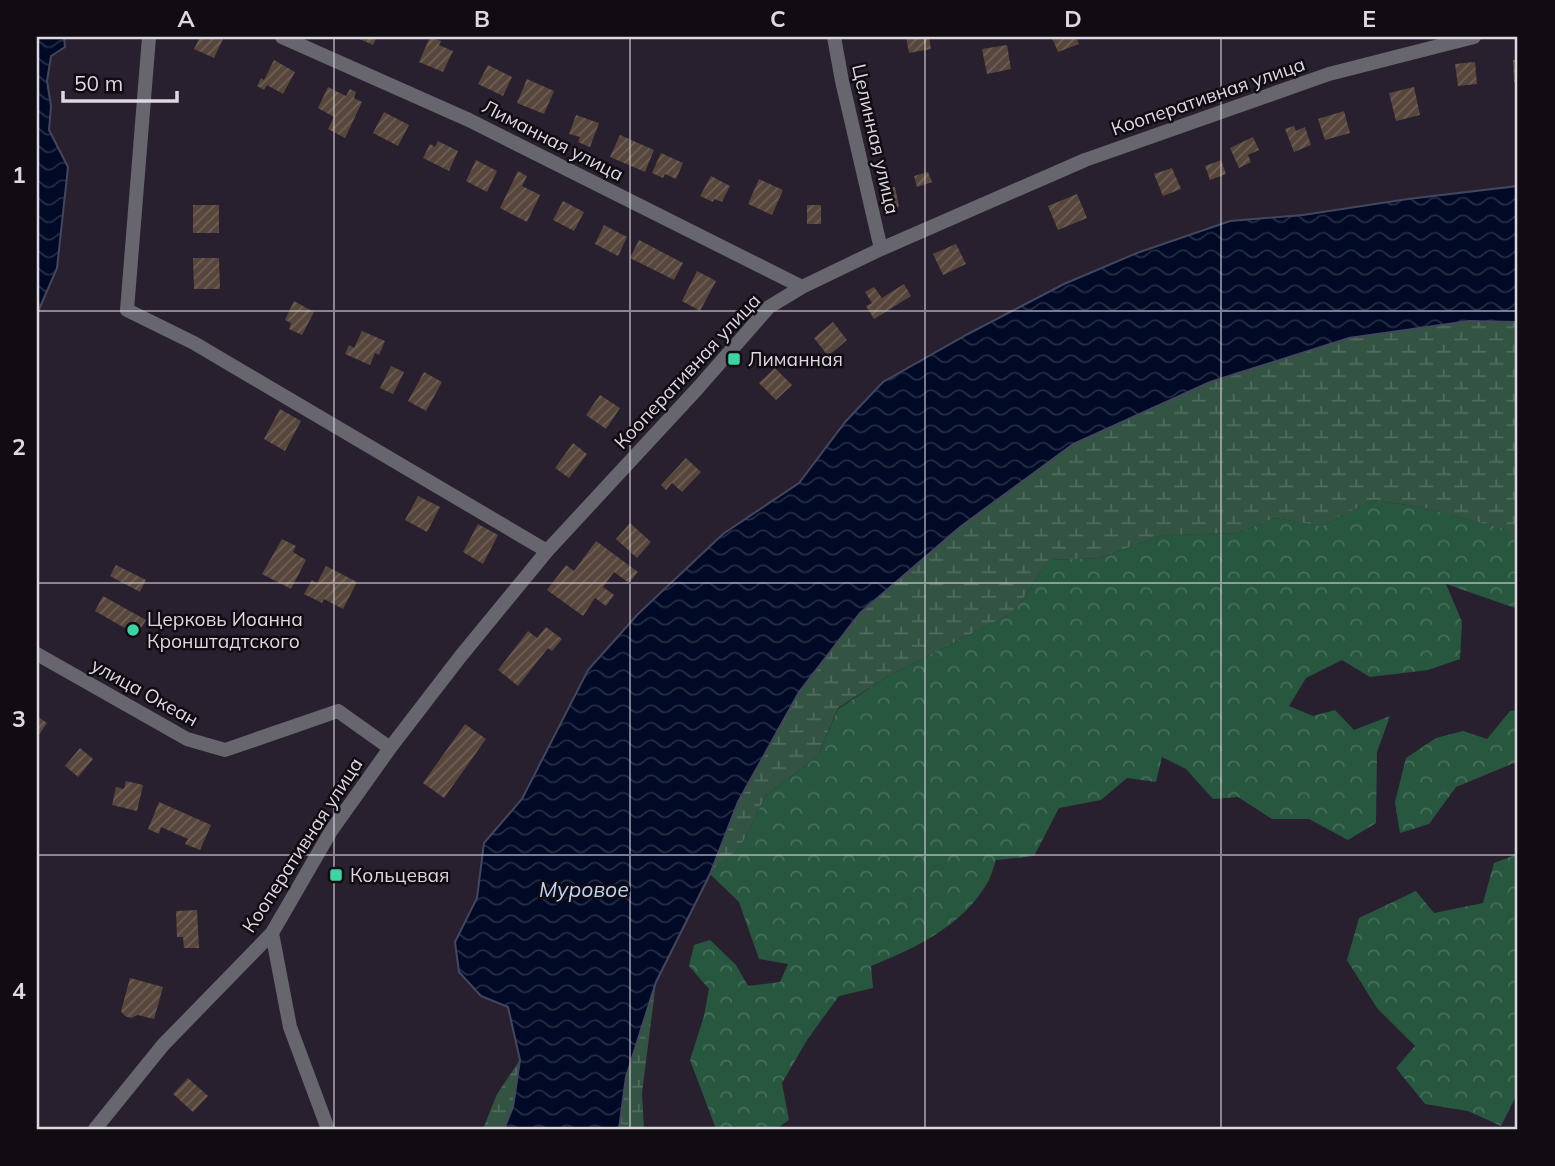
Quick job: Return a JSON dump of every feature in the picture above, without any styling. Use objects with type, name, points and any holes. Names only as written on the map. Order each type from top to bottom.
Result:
[{"type":"street","points":[[149,37],[127,310],[194,343],[547,551]]},
{"type":"street","name":"Лиманная улица","points":[[282,37],[469,120],[802,287]]},
{"type":"street","name":"Целинная улица","points":[[834,37],[881,249]]},
{"type":"street","name":"Кооперативная улица","points":[[95,1129],[163,1045],[272,933],[331,831],[460,657],[547,551],[769,307],[802,287],[881,249],[1085,160],[1329,74],[1474,37]]},
{"type":"street","name":"улица Океан","points":[[37,654],[187,739],[225,750],[338,711],[390,748]]},
{"type":"street","points":[[272,933],[290,1027],[328,1129]]},
{"type":"green space","points":[[1469,321],[1518,322],[1518,545],[1504,529],[1422,507],[1373,500],[1322,526],[1275,518],[1237,533],[1163,535],[1099,558],[1049,560],[1014,612],[888,676],[838,708],[817,757],[766,795],[741,846],[710,874],[738,802],[799,692],[860,613],[960,527],[1073,444],[1210,382],[1349,338]]},
{"type":"green space","points":[[1373,500],[1422,507],[1505,529],[1518,545],[1518,609],[1446,584],[1462,622],[1460,659],[1428,670],[1370,677],[1342,660],[1306,678],[1289,706],[1313,716],[1335,710],[1354,730],[1390,716],[1377,752],[1376,823],[1348,840],[1309,819],[1272,819],[1238,797],[1213,799],[1186,769],[1162,757],[1156,782],[1127,778],[1101,800],[1059,808],[1034,856],[996,860],[988,882],[964,913],[920,944],[871,966],[873,988],[839,996],[807,1040],[782,1083],[789,1120],[776,1129],[716,1129],[690,1060],[704,1016],[709,989],[689,966],[694,945],[710,940],[736,965],[748,986],[780,982],[788,964],[759,959],[739,902],[710,874],[741,846],[766,795],[817,757],[838,709],[888,676],[1014,612],[1049,560],[1099,558],[1163,535],[1237,533],[1275,518],[1322,526]]},
{"type":"green space","points":[[1518,710],[1518,776],[1514,763],[1456,787],[1429,824],[1400,833],[1395,802],[1406,758],[1436,738],[1463,731],[1487,739],[1510,711]]},
{"type":"green space","points":[[1518,854],[1518,1092],[1501,1126],[1468,1111],[1425,1104],[1396,1068],[1415,1046],[1377,1008],[1347,960],[1359,918],[1416,891],[1434,913],[1483,903],[1494,863]]},
{"type":"green space","points":[[656,982],[642,1093],[644,1129],[619,1129],[626,1077]]},
{"type":"green space","points":[[520,1060],[513,1107],[504,1129],[483,1129],[497,1094]]},
{"type":"water","points":[[37,37],[64,37],[65,47],[51,56],[47,81],[51,106],[49,130],[68,167],[57,268],[37,314]]},
{"type":"water","name":"Муровое","points":[[1518,186],[1518,322],[1469,321],[1349,338],[1210,382],[1073,444],[960,527],[860,613],[799,692],[738,802],[710,874],[656,982],[626,1077],[619,1129],[504,1129],[513,1107],[520,1060],[508,1007],[481,996],[459,972],[455,942],[477,898],[484,843],[522,799],[588,670],[637,615],[723,534],[799,483],[846,421],[883,382],[1064,284],[1137,253],[1230,221],[1303,215]]},
{"type":"building","points":[[200,37],[224,37],[214,58],[194,49]]},
{"type":"building","points":[[355,37],[377,37],[373,45]]},
{"type":"building","points":[[430,37],[441,41],[439,45],[453,51],[443,72],[419,62]]},
{"type":"building","points":[[906,37],[929,37],[931,49],[909,53]]},
{"type":"building","points":[[1076,37],[1079,44],[1058,52],[1052,38]]},
{"type":"building","points":[[1007,45],[1011,69],[987,74],[982,49]]},
{"type":"building","points":[[274,60],[295,72],[283,94],[267,85],[264,90],[257,86],[261,78],[264,80]]},
{"type":"building","points":[[1513,60],[1518,60],[1518,82],[1514,82]]},
{"type":"building","points":[[1475,62],[1477,84],[1458,86],[1455,64]]},
{"type":"building","points":[[488,65],[512,77],[503,96],[478,84]]},
{"type":"building","points":[[527,79],[554,91],[544,114],[517,103]]},
{"type":"building","points":[[328,87],[346,96],[350,89],[356,92],[354,98],[362,102],[345,138],[328,129],[334,117],[318,108]]},
{"type":"building","points":[[1414,87],[1420,115],[1396,121],[1389,93]]},
{"type":"building","points":[[1344,111],[1350,133],[1325,140],[1318,119]]},
{"type":"building","points":[[384,112],[409,125],[398,146],[373,133]]},
{"type":"building","points":[[576,115],[599,123],[590,147],[578,142],[580,137],[569,134]]},
{"type":"building","points":[[1294,126],[1296,131],[1305,127],[1311,145],[1294,152],[1285,129]]},
{"type":"building","points":[[620,135],[654,150],[645,172],[610,157]]},
{"type":"building","points":[[1253,137],[1259,150],[1248,155],[1251,162],[1239,168],[1230,148]]},
{"type":"building","points":[[438,141],[458,151],[449,171],[423,158],[430,144],[435,147]]},
{"type":"building","points":[[661,153],[683,163],[676,179],[665,174],[663,178],[652,173]]},
{"type":"building","points":[[476,160],[497,171],[487,192],[466,181]]},
{"type":"building","points":[[1221,160],[1226,174],[1210,180],[1205,166]]},
{"type":"building","points":[[1172,168],[1181,189],[1163,196],[1154,174]]},
{"type":"building","points":[[518,171],[527,176],[522,186],[540,195],[527,222],[500,208]]},
{"type":"building","points":[[928,172],[932,182],[917,187],[914,176]]},
{"type":"building","points":[[711,176],[730,186],[722,202],[714,199],[713,202],[700,196]]},
{"type":"building","points":[[759,179],[783,190],[772,215],[748,204]]},
{"type":"building","points":[[895,187],[899,207],[883,210],[879,190]]},
{"type":"building","points":[[1077,194],[1087,218],[1058,230],[1048,206]]},
{"type":"building","points":[[563,201],[584,212],[574,231],[553,220]]},
{"type":"building","points":[[193,205],[219,205],[219,233],[193,233]]},
{"type":"building","points":[[807,205],[821,205],[821,224],[807,224]]},
{"type":"building","points":[[604,225],[627,237],[618,256],[595,244]]},
{"type":"building","points":[[639,240],[683,263],[674,280],[630,258]]},
{"type":"building","points":[[956,244],[966,264],[943,275],[933,254]]},
{"type":"building","points":[[193,258],[219,258],[220,289],[194,289]]},
{"type":"building","points":[[697,271],[716,281],[700,311],[682,301]]},
{"type":"building","points":[[904,284],[911,296],[874,319],[866,306],[872,303],[865,292],[874,287],[882,298]]},
{"type":"building","points":[[294,301],[314,312],[302,335],[289,329],[291,323],[285,320]]},
{"type":"building","points":[[833,322],[847,340],[828,356],[814,338]]},
{"type":"building","points":[[362,331],[385,341],[379,355],[375,353],[370,365],[345,354],[349,345],[354,348]]},
{"type":"building","points":[[391,366],[404,372],[393,394],[380,388]]},
{"type":"building","points":[[775,368],[792,385],[776,400],[759,383]]},
{"type":"building","points":[[424,372],[442,382],[426,411],[408,401]]},
{"type":"building","points":[[600,395],[620,408],[606,429],[586,415]]},
{"type":"building","points":[[280,409],[301,421],[285,451],[264,439]]},
{"type":"building","points":[[573,443],[587,454],[569,478],[555,468]]},
{"type":"building","points":[[686,458],[701,472],[682,492],[672,483],[666,490],[661,485]]},
{"type":"building","points":[[418,496],[440,507],[427,532],[405,520]]},
{"type":"building","points":[[630,523],[651,542],[637,558],[616,539]]},
{"type":"building","points":[[478,524],[498,535],[483,564],[463,552]]},
{"type":"building","points":[[282,539],[296,546],[293,552],[306,560],[291,589],[262,574]]},
{"type":"building","points":[[596,541],[638,572],[629,583],[614,572],[603,587],[614,595],[606,606],[595,598],[583,616],[547,590],[566,565],[574,571]]},
{"type":"building","points":[[116,565],[146,580],[140,592],[110,576]]},
{"type":"building","points":[[326,566],[357,582],[343,609],[324,599],[322,603],[304,594],[312,580],[317,583]]},
{"type":"building","points":[[103,596],[146,620],[137,635],[95,611]]},
{"type":"building","points":[[546,627],[562,639],[552,651],[548,648],[518,686],[498,670],[528,631],[537,638]]},
{"type":"building","points":[[37,716],[47,723],[37,738]]},
{"type":"building","points":[[465,724],[486,739],[444,798],[423,783]]},
{"type":"building","points":[[80,748],[93,759],[78,777],[65,766]]},
{"type":"building","points":[[126,781],[143,785],[137,811],[112,805],[116,787],[124,789]]},
{"type":"building","points":[[159,802],[211,825],[200,850],[185,844],[188,839],[161,827],[159,834],[148,829]]},
{"type":"building","points":[[197,910],[199,948],[184,948],[183,937],[177,937],[176,911]]},
{"type":"building","points":[[130,978],[163,987],[154,1019],[138,1015],[131,1018],[121,1011]]},
{"type":"building","points":[[188,1078],[208,1096],[193,1112],[173,1094]]},
{"type":"place","name":"Лиманная","points":[[734,359]]},
{"type":"place","name":"Церковь Иоанна Кронштадтского","points":[[133,630]]},
{"type":"place","name":"Кольцевая","points":[[336,875]]}]
